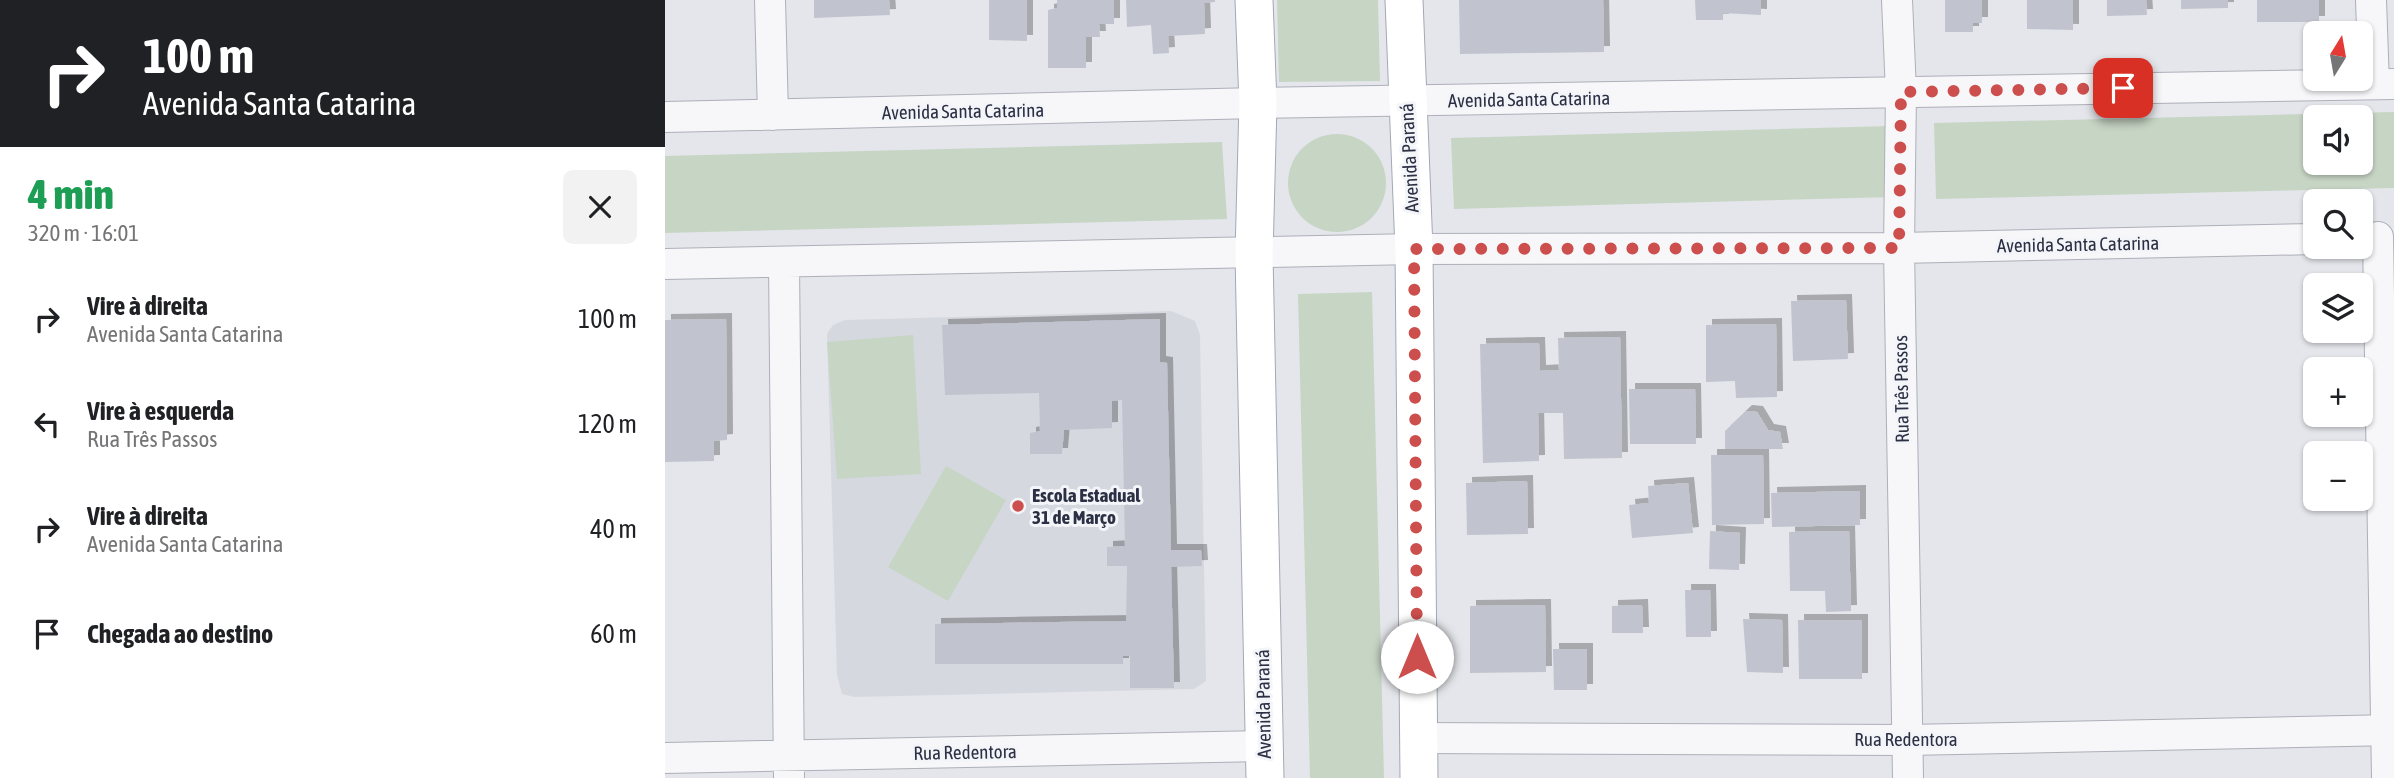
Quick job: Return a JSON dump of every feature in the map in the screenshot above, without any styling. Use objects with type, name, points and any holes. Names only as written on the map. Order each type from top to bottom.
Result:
[{"type":"main road","name":"Avenida Paraná","points":[[1254,0],[1258,103],[1254,255],[1265,762]]},
{"type":"main road","name":"Avenida Paraná","points":[[1404,0],[1414,249],[1419,778]]},
{"type":"street","points":[[770,0],[773,115]]},
{"type":"street","name":"Rua Três Passos","points":[[1897,0],[1901,92],[1899,248],[1908,778]]},
{"type":"street","points":[[2371,0],[2384,84]]},
{"type":"street","name":"Avenida Santa Catarina","points":[[665,117],[1258,103],[2384,84]]},
{"type":"street","points":[[2377,238],[2389,730],[2386,778]]},
{"type":"street","name":"Avenida Santa Catarina","points":[[665,264],[1254,255],[1414,249],[1899,248],[2303,239]]},
{"type":"street","points":[[784,262],[789,767]]},
{"type":"street","name":"Rua Redentora","points":[[1418,738],[1907,740],[2389,730]]},
{"type":"street","name":"Rua Redentora","points":[[665,758],[789,767],[1265,762]]},
{"type":"shaded area","name":"Escola Estadual 31 de Março","points":[[1171,311],[1195,321],[1200,335],[1206,681],[1194,689],[855,697],[842,694],[837,675],[827,334],[833,325],[845,320]]},
{"type":"green space","points":[[1277,0],[1378,0],[1380,81],[1279,82]]},
{"type":"green space","points":[[2394,112],[2394,188],[1936,199],[1934,123],[2303,114],[2303,175],[2373,175],[2373,113]]},
{"type":"green space","points":[[1890,126],[1892,197],[1454,209],[1451,138]]},
{"type":"green space","points":[[1337,134],[1356,138],[1372,148],[1382,164],[1386,183],[1382,202],[1372,218],[1356,228],[1337,232],[1318,228],[1302,218],[1292,202],[1288,183],[1292,164],[1302,148],[1318,138]]},
{"type":"green space","points":[[1222,142],[1227,219],[665,233],[665,156]]},
{"type":"green space","points":[[1372,292],[1384,778],[1310,778],[1298,294]]},
{"type":"green space","points":[[913,335],[921,474],[837,479],[827,342]]},
{"type":"green space","points":[[946,466],[1006,500],[948,601],[888,567]]},
{"type":"building","points":[[814,0],[889,0],[890,15],[814,18]]},
{"type":"building","points":[[989,0],[1027,0],[1027,41],[989,40]]},
{"type":"building","points":[[1057,0],[1114,0],[1114,24],[1099,24],[1100,37],[1086,37],[1086,68],[1048,68],[1048,10],[1057,8]]},
{"type":"building","points":[[1126,0],[1215,2],[1204,3],[1205,34],[1168,36],[1169,53],[1153,54],[1151,25],[1127,27]]},
{"type":"building","points":[[1459,0],[1603,0],[1604,52],[1460,54]]},
{"type":"building","points":[[1695,0],[1761,0],[1761,15],[1723,13],[1723,20],[1696,20]]},
{"type":"building","points":[[1945,0],[1982,0],[1982,23],[1973,23],[1973,32],[1945,32]]},
{"type":"building","points":[[2027,0],[2073,0],[2073,30],[2027,29]]},
{"type":"building","points":[[2107,0],[2146,0],[2147,15],[2107,16]]},
{"type":"building","points":[[2181,0],[2228,0],[2228,8],[2181,9]]},
{"type":"building","points":[[2257,0],[2319,0],[2319,21],[2257,22]]},
{"type":"building","points":[[1846,300],[1848,359],[1793,361],[1791,301]]},
{"type":"building","points":[[726,319],[727,440],[714,441],[714,461],[665,462],[665,320]]},
{"type":"building","points":[[1160,319],[1160,362],[1167,363],[1171,550],[1201,550],[1202,566],[1171,567],[1174,688],[1130,688],[1130,656],[1123,656],[1123,664],[935,664],[935,624],[1126,621],[1127,566],[1107,566],[1107,547],[1125,546],[1122,400],[1112,401],[1112,428],[1064,430],[1062,454],[1030,454],[1030,433],[1040,431],[1039,393],[945,395],[942,325]]},
{"type":"building","points":[[1776,324],[1777,397],[1736,398],[1735,381],[1706,382],[1706,325]]},
{"type":"building","points":[[1620,337],[1622,458],[1564,459],[1563,413],[1538,413],[1539,461],[1483,463],[1480,344],[1539,343],[1540,371],[1559,370],[1558,338]]},
{"type":"building","points":[[1629,389],[1695,389],[1696,444],[1630,444]]},
{"type":"building","points":[[1746,411],[1757,412],[1768,430],[1780,432],[1783,449],[1725,449],[1725,431]]},
{"type":"building","points":[[1711,455],[1763,455],[1764,524],[1712,525]]},
{"type":"building","points":[[1527,481],[1528,534],[1467,535],[1466,483]]},
{"type":"building","points":[[1688,483],[1693,533],[1632,538],[1629,505],[1649,503],[1648,486]]},
{"type":"building","points":[[1860,491],[1860,525],[1772,527],[1771,493]]},
{"type":"building","points":[[1710,531],[1740,533],[1739,570],[1709,569]]},
{"type":"building","points":[[1849,531],[1851,611],[1826,612],[1825,591],[1790,591],[1789,532]]},
{"type":"building","points":[[1685,590],[1710,590],[1711,637],[1686,637]]},
{"type":"building","points":[[1545,605],[1546,672],[1470,673],[1470,606]]},
{"type":"building","points":[[1642,605],[1643,633],[1612,633],[1612,606]]},
{"type":"building","points":[[1743,619],[1782,620],[1783,673],[1747,672]]},
{"type":"building","points":[[1798,620],[1862,620],[1862,679],[1799,679]]},
{"type":"building","points":[[1553,649],[1587,649],[1587,690],[1554,690]]},
{"type":"place","name":"Escola Estadual 31 de Março","points":[[1018,506]]},
{"type":"route","points":[[1417,657],[1414,249],[1899,248],[1901,92],[2123,88]]}]
